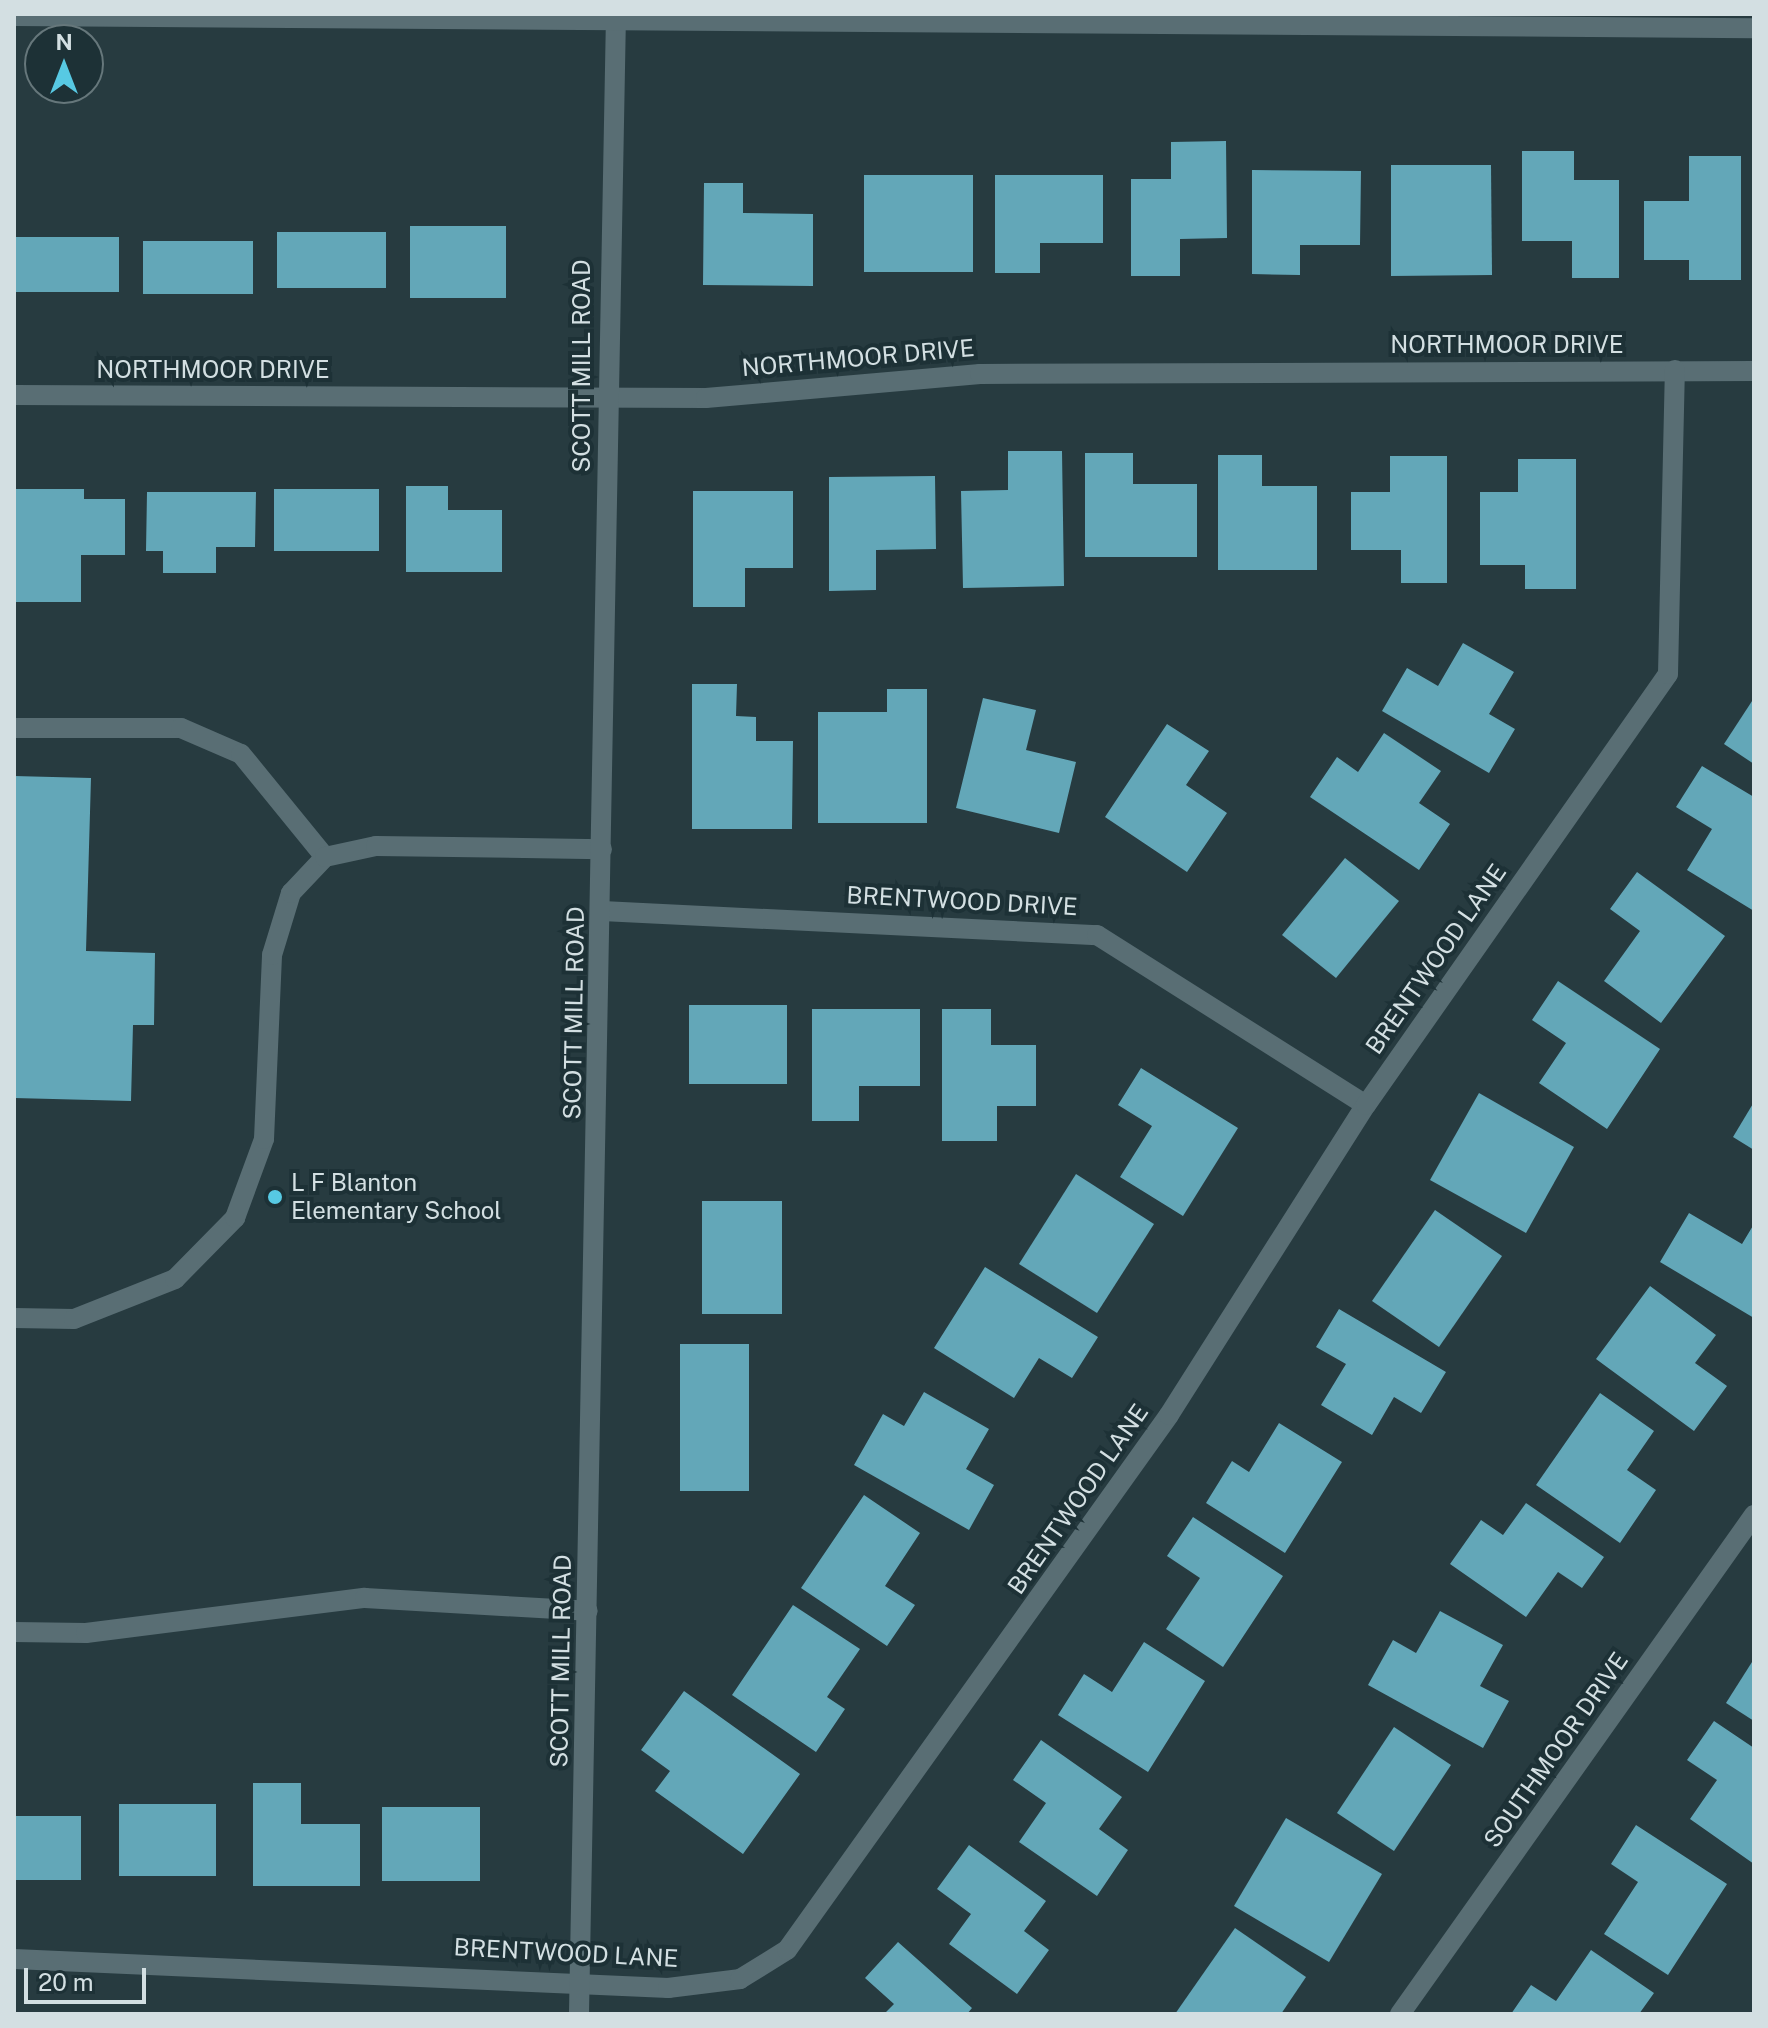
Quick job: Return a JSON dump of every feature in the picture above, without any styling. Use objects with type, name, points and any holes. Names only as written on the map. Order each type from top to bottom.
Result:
[{"type":"street","points":[[14,16],[1754,28]]},
{"type":"street","name":"SCOTT MILL ROAD","points":[[579,2014],[602,911],[616,18]]},
{"type":"street","name":"BRENTWOOD LANE","points":[[14,1959],[580,1979],[668,1988],[740,1979],[787,1950],[1169,1415],[1366,1105],[1668,674],[1675,370]]},
{"type":"street","name":"NORTHMOOR DRIVE","points":[[14,395],[706,398],[965,374],[1754,371]]},
{"type":"street","points":[[14,728],[181,728],[241,754],[325,857]]},
{"type":"street","points":[[14,1318],[74,1319],[175,1279],[235,1218],[264,1139],[272,955],[291,893],[325,857],[376,846],[602,849]]},
{"type":"street","name":"BRENTWOOD DRIVE","points":[[602,911],[1097,935],[1366,1105]]},
{"type":"street","name":"SOUTHMOOR DRIVE","points":[[1400,2014],[1754,1515]]},
{"type":"street","points":[[14,1632],[86,1633],[365,1598],[588,1611]]},
{"type":"building","points":[[1226,141],[1227,238],[1180,239],[1180,276],[1131,276],[1131,179],[1171,179],[1171,142]]},
{"type":"building","points":[[1522,151],[1574,151],[1574,180],[1619,180],[1619,278],[1572,278],[1572,241],[1522,241]]},
{"type":"building","points":[[1689,156],[1741,156],[1741,280],[1689,280],[1689,260],[1644,260],[1644,201],[1689,201]]},
{"type":"building","points":[[1391,165],[1491,165],[1492,275],[1391,276]]},
{"type":"building","points":[[1252,170],[1361,171],[1360,245],[1300,245],[1300,275],[1252,274]]},
{"type":"building","points":[[864,175],[973,175],[973,272],[864,272]]},
{"type":"building","points":[[995,175],[1103,175],[1103,243],[1040,243],[1040,273],[995,273]]},
{"type":"building","points":[[704,183],[743,183],[743,213],[813,214],[813,286],[703,285]]},
{"type":"building","points":[[410,226],[506,226],[506,298],[410,298]]},
{"type":"building","points":[[277,232],[386,232],[386,288],[277,288]]},
{"type":"building","points":[[14,237],[119,237],[119,292],[14,292]]},
{"type":"building","points":[[143,241],[253,241],[253,294],[143,294]]},
{"type":"building","points":[[1008,451],[1062,451],[1064,586],[963,588],[961,491],[1008,490]]},
{"type":"building","points":[[1085,453],[1133,453],[1133,484],[1197,484],[1197,557],[1085,557]]},
{"type":"building","points":[[1218,455],[1262,455],[1262,486],[1317,486],[1317,570],[1218,570]]},
{"type":"building","points":[[1390,456],[1447,456],[1447,583],[1401,583],[1401,550],[1351,550],[1351,492],[1390,492]]},
{"type":"building","points":[[1518,459],[1576,459],[1576,589],[1525,589],[1525,565],[1480,565],[1480,492],[1518,492]]},
{"type":"building","points":[[935,476],[936,549],[876,550],[876,590],[829,591],[829,477]]},
{"type":"building","points":[[406,486],[448,486],[448,510],[502,510],[502,572],[406,572]]},
{"type":"building","points":[[16,489],[84,489],[84,499],[125,499],[125,555],[81,555],[81,602],[16,602]]},
{"type":"building","points":[[274,489],[379,489],[379,551],[274,551]]},
{"type":"building","points":[[693,491],[793,491],[793,568],[745,568],[745,607],[693,607]]},
{"type":"building","points":[[147,492],[256,492],[255,547],[216,547],[216,573],[163,573],[163,551],[146,551]]},
{"type":"building","points":[[1463,643],[1514,672],[1489,714],[1515,729],[1489,773],[1382,711],[1407,668],[1438,686]]},
{"type":"building","points":[[692,684],[737,684],[736,716],[756,717],[756,741],[793,741],[792,829],[692,829]]},
{"type":"building","points":[[887,689],[927,689],[927,823],[818,823],[818,712],[887,712]]},
{"type":"building","points":[[983,698],[1036,710],[1026,750],[1076,762],[1059,833],[956,808]]},
{"type":"building","points":[[1754,698],[1754,764],[1724,744]]},
{"type":"building","points":[[1167,724],[1209,751],[1186,785],[1227,813],[1187,872],[1105,817]]},
{"type":"building","points":[[1384,733],[1441,771],[1419,803],[1450,824],[1419,870],[1310,797],[1337,757],[1358,772]]},
{"type":"building","points":[[1702,766],[1754,797],[1754,911],[1687,870],[1712,829],[1676,807]]},
{"type":"building","points":[[14,776],[91,778],[86,951],[155,953],[154,1025],[133,1025],[131,1101],[14,1098]]},
{"type":"building","points":[[1345,858],[1399,901],[1336,978],[1282,935]]},
{"type":"building","points":[[1637,872],[1725,936],[1661,1023],[1604,981],[1640,931],[1610,909]]},
{"type":"building","points":[[1558,981],[1660,1049],[1607,1129],[1539,1083],[1566,1043],[1532,1020]]},
{"type":"building","points":[[689,1005],[787,1005],[787,1084],[689,1084]]},
{"type":"building","points":[[812,1009],[920,1009],[920,1086],[859,1086],[859,1121],[812,1121]]},
{"type":"building","points":[[942,1009],[991,1009],[991,1045],[1036,1045],[1036,1106],[997,1106],[997,1141],[942,1141]]},
{"type":"building","points":[[1141,1068],[1238,1128],[1183,1216],[1120,1177],[1152,1126],[1118,1105]]},
{"type":"building","points":[[1479,1093],[1574,1147],[1526,1233],[1430,1180]]},
{"type":"building","points":[[1754,1102],[1754,1150],[1733,1137]]},
{"type":"building","points":[[1076,1174],[1154,1224],[1097,1313],[1019,1264]]},
{"type":"building","points":[[702,1201],[782,1201],[782,1314],[702,1314]]},
{"type":"building","points":[[1435,1210],[1502,1256],[1439,1347],[1372,1301]]},
{"type":"building","points":[[1689,1213],[1742,1244],[1754,1224],[1754,1318],[1660,1262]]},
{"type":"building","points":[[985,1267],[1098,1337],[1072,1378],[1039,1358],[1014,1398],[934,1348]]},
{"type":"building","points":[[1650,1286],[1716,1335],[1695,1363],[1727,1386],[1694,1431],[1596,1359]]},
{"type":"building","points":[[1339,1309],[1446,1372],[1421,1413],[1394,1397],[1372,1435],[1321,1405],[1346,1364],[1316,1347]]},
{"type":"building","points":[[680,1344],[749,1344],[749,1491],[680,1491]]},
{"type":"building","points":[[924,1392],[989,1429],[966,1469],[994,1485],[969,1530],[854,1465],[883,1414],[904,1426]]},
{"type":"building","points":[[1600,1393],[1654,1431],[1627,1470],[1656,1490],[1620,1543],[1536,1485]]},
{"type":"building","points":[[1279,1423],[1342,1462],[1285,1553],[1206,1503],[1232,1461],[1249,1472]]},
{"type":"building","points":[[864,1495],[920,1533],[885,1586],[915,1605],[887,1646],[801,1588]]},
{"type":"building","points":[[1526,1503],[1604,1557],[1582,1588],[1558,1572],[1526,1617],[1450,1564],[1481,1520],[1503,1535]]},
{"type":"building","points":[[1193,1517],[1283,1576],[1223,1667],[1166,1629],[1200,1578],[1167,1556]]},
{"type":"building","points":[[793,1605],[860,1649],[827,1697],[845,1709],[816,1752],[732,1695]]},
{"type":"building","points":[[1440,1611],[1503,1645],[1480,1686],[1509,1701],[1483,1748],[1368,1685],[1393,1640],[1416,1653]]},
{"type":"building","points":[[1144,1642],[1205,1681],[1148,1772],[1058,1715],[1084,1674],[1112,1692]]},
{"type":"building","points":[[1754,1663],[1754,1721],[1726,1703]]},
{"type":"building","points":[[684,1691],[800,1774],[743,1854],[655,1791],[670,1771],[641,1750]]},
{"type":"building","points":[[1714,1721],[1754,1748],[1754,1864],[1690,1819],[1717,1780],[1687,1760]]},
{"type":"building","points":[[1394,1727],[1451,1765],[1394,1851],[1337,1813]]},
{"type":"building","points":[[1041,1740],[1122,1797],[1099,1829],[1128,1850],[1097,1896],[1019,1842],[1046,1803],[1013,1780]]},
{"type":"building","points":[[253,1783],[301,1783],[301,1824],[360,1824],[360,1886],[253,1886]]},
{"type":"building","points":[[119,1804],[216,1804],[216,1876],[119,1876]]},
{"type":"building","points":[[382,1807],[480,1807],[480,1881],[382,1881]]},
{"type":"building","points":[[14,1816],[81,1816],[81,1880],[14,1880]]},
{"type":"building","points":[[1286,1818],[1382,1874],[1329,1962],[1234,1906]]},
{"type":"building","points":[[1636,1825],[1727,1884],[1668,1975],[1604,1934],[1638,1882],[1611,1864]]},
{"type":"building","points":[[969,1845],[1046,1901],[1024,1931],[1049,1950],[1017,1994],[949,1944],[971,1914],[937,1889]]},
{"type":"building","points":[[1235,1928],[1306,1977],[1281,2014],[1175,2014]]},
{"type":"building","points":[[898,1942],[972,2008],[967,2014],[884,2014],[894,2004],[865,1978]]},
{"type":"building","points":[[1591,1950],[1654,1993],[1639,2014],[1511,2014],[1531,1985],[1556,2001]]},
{"type":"place","name":"L F Blanton Elementary School","points":[[275,1197]]}]
